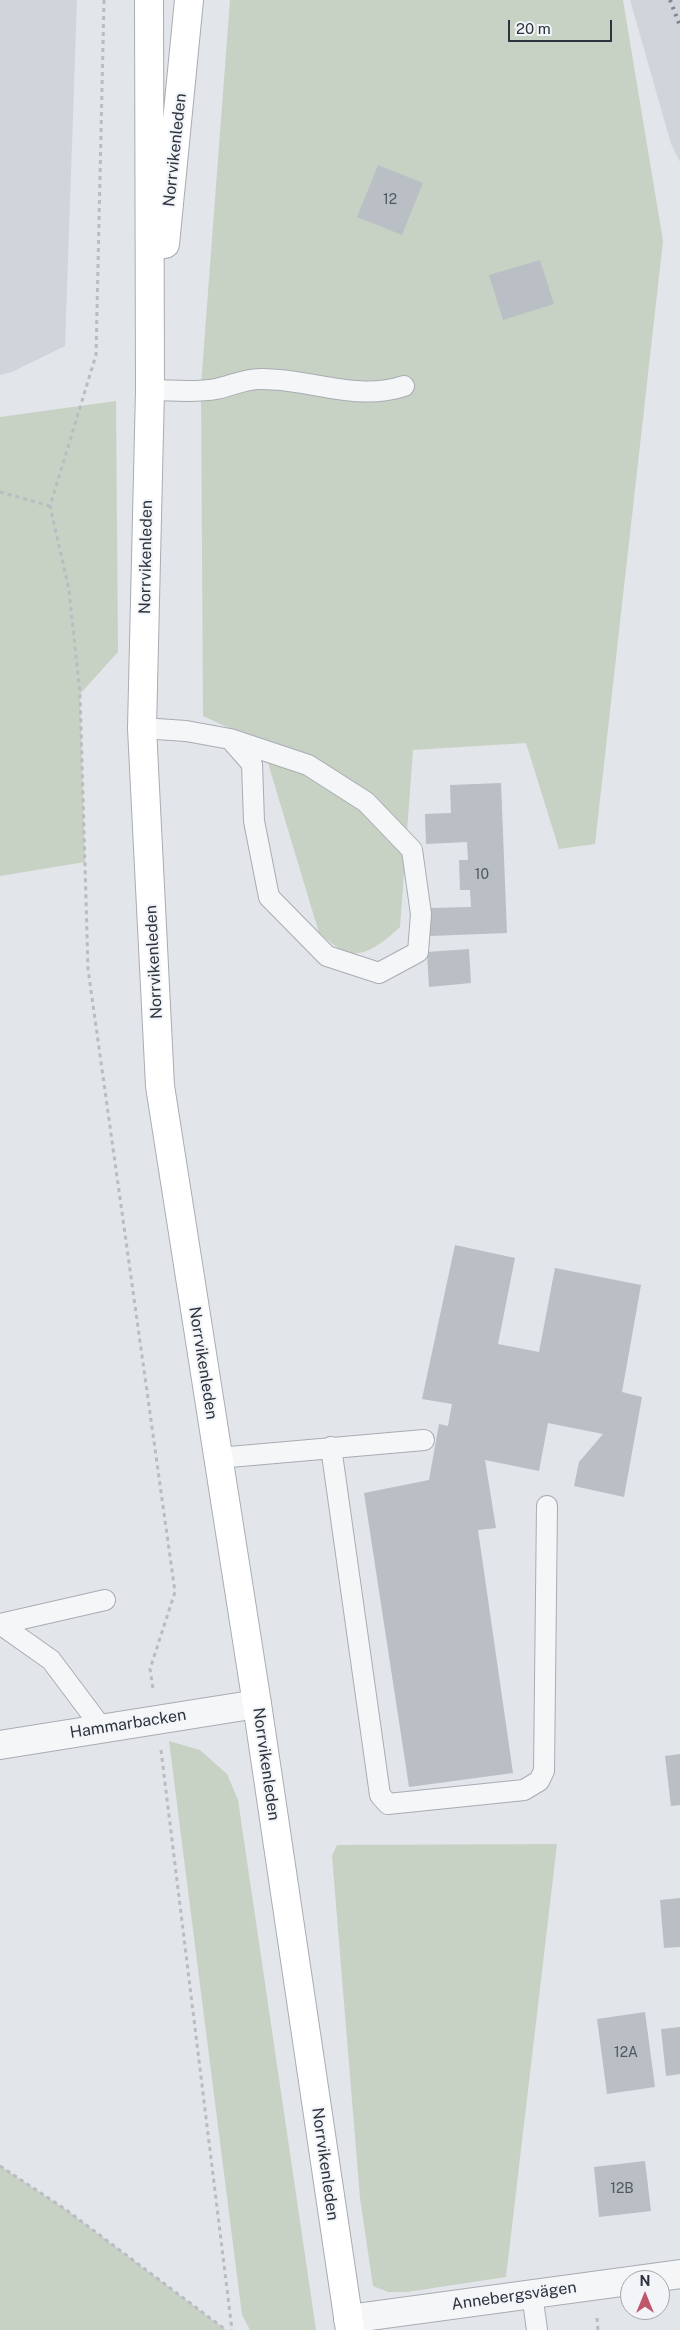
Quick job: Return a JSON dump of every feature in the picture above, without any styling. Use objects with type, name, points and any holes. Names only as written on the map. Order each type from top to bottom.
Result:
[{"type":"main road","name":"Norrvikenleden","points":[[149,0],[150,390],[142,728],[160,1086],[257,1704],[349,2325]]},
{"type":"main road","name":"Norrvikenleden","points":[[150,390],[189,0]]},
{"type":"street","name":"Hammarbacken","points":[[0,1745],[257,1704]]},
{"type":"street","name":"Annebergsvägen","points":[[349,2325],[532,2294],[680,2274]]},
{"type":"lane","points":[[150,390],[216,389],[236,382],[260,379],[352,392],[389,391],[404,386]]},
{"type":"lane","points":[[142,728],[186,731],[230,740],[308,765],[366,802],[412,850],[421,914],[418,952],[379,973],[327,956],[269,897],[254,821],[252,764],[230,740]]},
{"type":"lane","points":[[218,1458],[424,1440]]},
{"type":"lane","points":[[331,1447],[380,1795],[388,1804],[524,1790],[539,1781],[544,1771],[547,1506]]},
{"type":"lane","points":[[0,1624],[106,1600]]},
{"type":"lane","points":[[0,1624],[50,1660],[102,1728]]},
{"type":"lane","points":[[532,2294],[537,2330]]},
{"type":"path","points":[[104,0],[96,355],[50,506],[69,590],[80,694],[88,969],[176,1592],[150,1670],[158,1719],[232,2330]]},
{"type":"path","points":[[0,492],[50,506]]},
{"type":"path","points":[[0,2166],[65,2209],[226,2330]]},
{"type":"shaded area","points":[[0,0],[77,0],[65,346],[12,372],[0,375]]},
{"type":"shaded area","points":[[630,0],[680,0],[680,162],[671,144]]},
{"type":"green space","points":[[230,0],[623,0],[663,241],[595,844],[559,849],[526,743],[413,750],[400,927],[373,948],[357,953],[341,950],[319,933],[262,743],[203,716],[201,385]]},
{"type":"green space","points":[[116,401],[118,652],[80,694],[85,862],[0,876],[0,417]]},
{"type":"green space","points":[[169,1741],[200,1750],[227,1774],[238,1800],[316,2330],[250,2330],[242,2315]]},
{"type":"green space","points":[[557,1844],[506,2277],[407,2292],[388,2292],[373,2286],[360,2198],[332,1856],[337,1845]]},
{"type":"green space","points":[[0,2166],[65,2209],[226,2330],[0,2330]]},
{"type":"building","points":[[378,165],[423,183],[402,235],[357,217]]},
{"type":"building","points":[[540,260],[554,304],[503,320],[489,275]]},
{"type":"building","points":[[501,783],[507,933],[430,936],[429,908],[471,907],[470,890],[460,890],[459,860],[468,860],[467,842],[426,844],[425,814],[451,813],[450,785]]},
{"type":"building","points":[[469,949],[471,983],[429,987],[427,952]]},
{"type":"building","points":[[455,1245],[515,1258],[498,1344],[539,1352],[555,1268],[641,1285],[622,1392],[642,1397],[624,1497],[574,1486],[579,1462],[603,1434],[548,1423],[539,1471],[485,1460],[496,1528],[478,1530],[513,1773],[409,1787],[364,1493],[429,1480],[439,1424],[448,1426],[452,1404],[422,1399]]},
{"type":"building","points":[[680,1754],[680,1805],[671,1806],[665,1756]]},
{"type":"building","points":[[680,1898],[680,1947],[664,1948],[660,1900]]},
{"type":"building","points":[[645,2012],[655,2087],[607,2094],[597,2019]]},
{"type":"building","points":[[680,2027],[680,2074],[666,2076],[661,2029]]},
{"type":"building","points":[[645,2161],[651,2211],[599,2217],[594,2167]]},
{"type":"railway","points":[[670,0],[680,26]]}]
